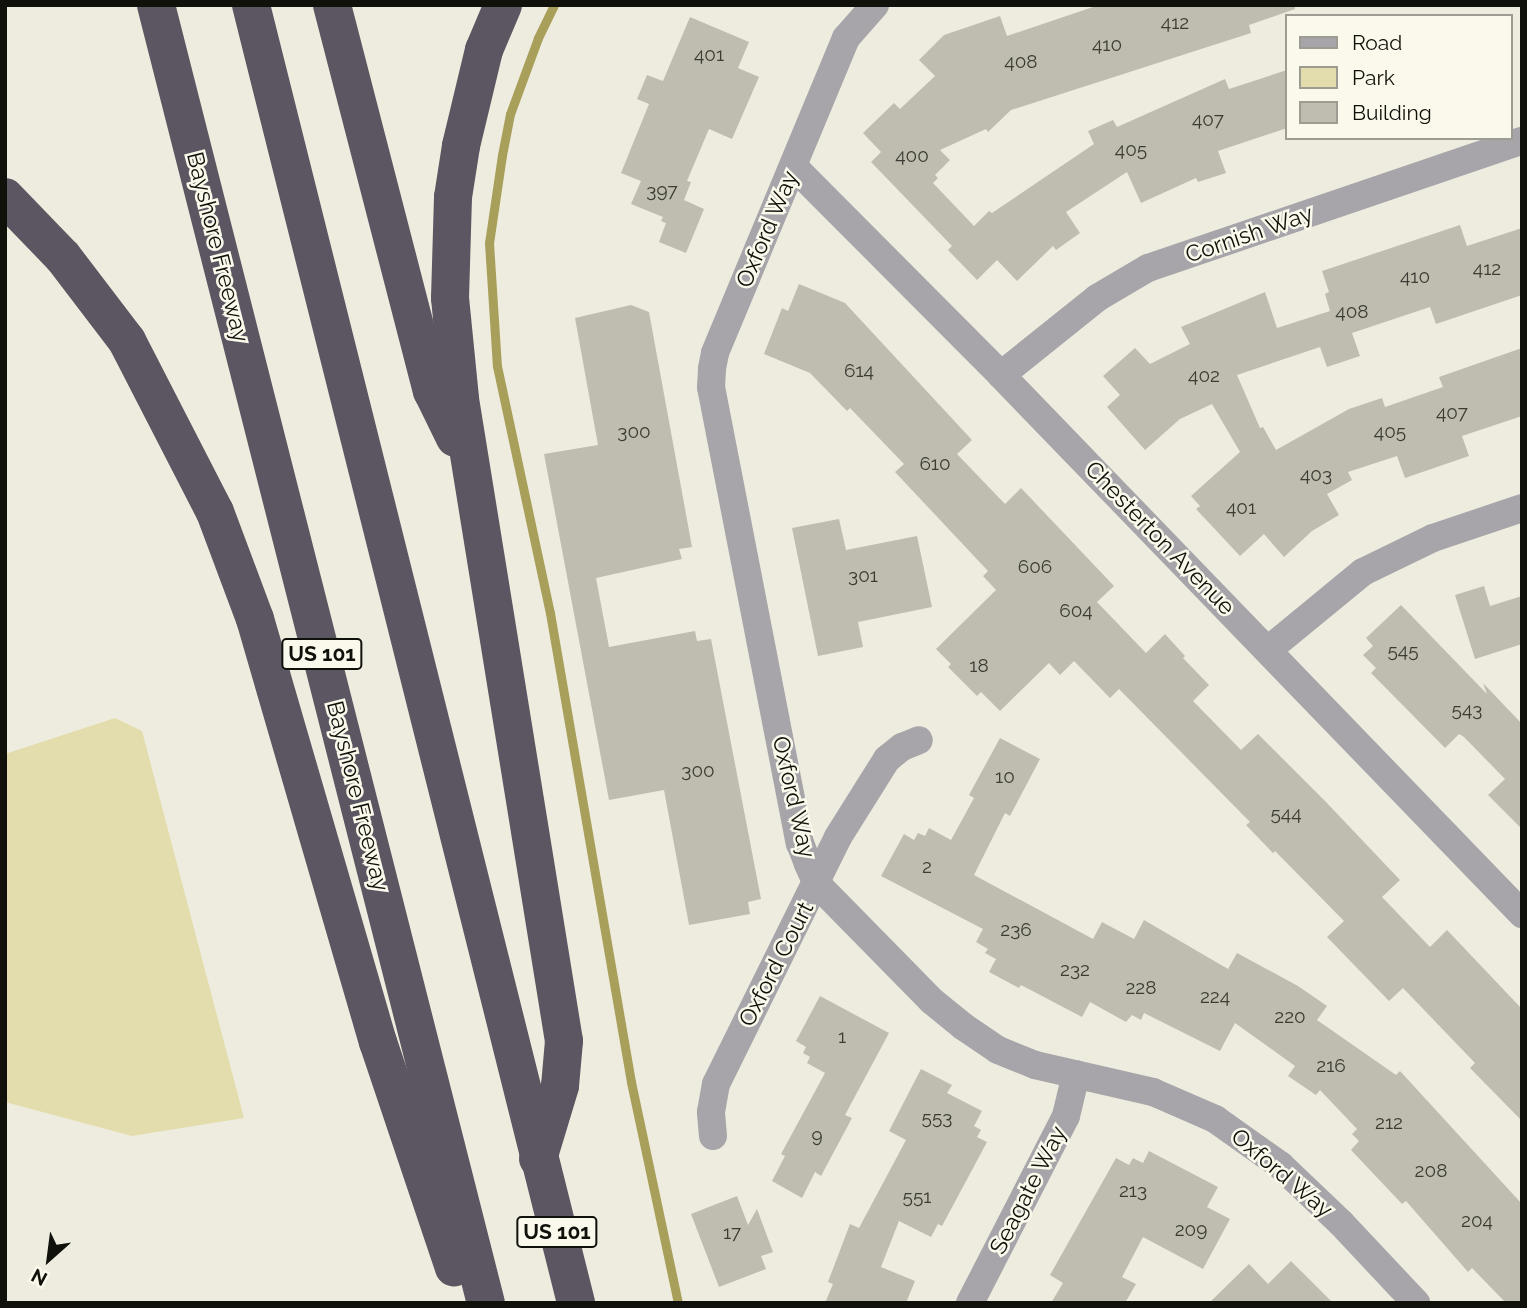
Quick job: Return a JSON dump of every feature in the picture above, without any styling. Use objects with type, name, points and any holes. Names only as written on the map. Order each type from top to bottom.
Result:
[{"type":"highway","name":"Bayshore Freeway","points":[[156,5],[486,1303]]},
{"type":"highway","name":"US 101","points":[[251,5],[538,1161],[576,1303]]},
{"type":"highway","points":[[332,5],[432,391],[475,477]]},
{"type":"highway","points":[[503,5],[484,50],[464,134],[453,197],[450,247],[455,349],[564,1041],[560,1086],[538,1161]]},
{"type":"highway","points":[[5,198],[63,257],[127,341],[215,512],[255,620],[379,1042],[466,1303]]},
{"type":"street","name":"Oxford Way","points":[[875,5],[846,38],[715,353],[710,387],[800,843],[817,884],[932,1001],[964,1027],[1010,1055],[1035,1065],[1153,1092],[1214,1119],[1248,1140],[1280,1165],[1342,1223],[1416,1303]]},
{"type":"street","name":"Cornish Way","points":[[1002,375],[1097,298],[1148,268],[1522,141]]},
{"type":"street","name":"Chesterton Avenue","points":[[794,167],[1002,375],[1522,914]]},
{"type":"street","points":[[1268,650],[1363,572],[1433,538],[1522,508]]},
{"type":"street","name":"Oxford Court","points":[[713,1136],[712,1112],[716,1084],[849,818],[887,759],[902,747],[919,740]]},
{"type":"street","name":"Seagate Way","points":[[970,1303],[1066,1116],[1076,1074]]},
{"type":"green space","points":[[115,718],[142,731],[244,1118],[132,1136],[5,1102],[5,754]]},
{"type":"building","points":[[1099,5],[1295,5],[1295,9],[1249,25],[1251,33],[1011,110],[988,132],[986,129],[940,150],[950,160],[935,175],[938,178],[933,183],[974,226],[989,211],[992,213],[1094,144],[1088,131],[1113,120],[1117,127],[1225,79],[1229,89],[1286,70],[1286,128],[1218,151],[1226,173],[1198,182],[1196,178],[1141,203],[1127,172],[1066,212],[1080,233],[1056,250],[1053,246],[1017,281],[997,260],[977,280],[948,250],[952,246],[871,162],[881,152],[863,133],[894,103],[900,109],[935,76],[919,60],[944,35],[1000,16],[1007,36]]},
{"type":"building","points":[[690,17],[749,42],[738,68],[759,77],[732,139],[709,129],[687,181],[691,182],[684,200],[704,209],[686,253],[659,242],[666,223],[661,221],[663,217],[631,204],[641,181],[621,173],[649,104],[637,99],[647,75],[663,81]]},
{"type":"building","points":[[1460,225],[1467,246],[1522,228],[1522,295],[1436,324],[1430,307],[1352,333],[1360,356],[1327,367],[1320,347],[1237,375],[1260,428],[1263,427],[1276,450],[1349,409],[1382,398],[1385,407],[1443,387],[1439,377],[1522,348],[1522,416],[1462,436],[1469,456],[1405,478],[1397,456],[1348,472],[1352,480],[1327,494],[1339,515],[1312,531],[1284,557],[1264,534],[1240,556],[1196,509],[1200,506],[1191,496],[1240,452],[1212,404],[1180,419],[1145,450],[1107,407],[1120,395],[1103,376],[1135,348],[1150,364],[1190,344],[1181,327],[1265,292],[1277,328],[1330,311],[1325,294],[1329,292],[1322,271]]},
{"type":"building","points":[[799,284],[845,303],[972,440],[957,454],[1005,504],[1021,488],[1114,586],[1097,602],[1146,653],[1165,634],[1209,685],[1193,701],[1241,750],[1258,734],[1326,802],[1400,880],[1382,897],[1430,947],[1447,930],[1522,1009],[1522,1121],[1470,1068],[1475,1063],[1403,988],[1389,1001],[1327,937],[1344,921],[1275,851],[1273,853],[1246,825],[1250,822],[1119,689],[1110,698],[1074,661],[1060,675],[1049,663],[1000,711],[981,692],[977,696],[948,667],[951,664],[936,649],[996,590],[983,576],[988,571],[895,472],[904,464],[850,408],[847,411],[810,373],[764,354],[782,308],[788,311]]},
{"type":"building","points":[[631,305],[649,312],[692,547],[679,549],[682,559],[596,578],[609,647],[695,631],[697,641],[711,639],[761,899],[748,902],[750,914],[689,925],[664,790],[609,800],[544,454],[598,445],[575,318]]},
{"type":"building","points":[[839,519],[846,550],[917,536],[932,607],[858,622],[863,647],[818,656],[792,528]]},
{"type":"building","points":[[1484,586],[1490,606],[1522,596],[1522,644],[1475,659],[1455,595]]},
{"type":"building","points":[[1401,605],[1487,694],[1483,683],[1522,724],[1522,829],[1488,795],[1505,779],[1459,734],[1445,748],[1371,673],[1376,668],[1363,655],[1373,646],[1366,638]]},
{"type":"building","points":[[1000,738],[1040,759],[1010,816],[1005,813],[974,875],[1093,939],[1102,922],[1134,939],[1144,920],[1228,969],[1237,953],[1298,986],[1327,1006],[1317,1020],[1396,1075],[1400,1071],[1522,1204],[1522,1303],[1506,1303],[1472,1268],[1468,1272],[1406,1201],[1402,1204],[1351,1150],[1359,1141],[1352,1134],[1357,1129],[1320,1090],[1316,1095],[1288,1076],[1295,1066],[1235,1023],[1220,1051],[1144,1013],[1141,1020],[1132,1015],[1126,1022],[1090,1002],[1082,1017],[1021,985],[1019,988],[989,972],[996,959],[985,953],[988,949],[976,942],[983,929],[881,876],[904,834],[914,840],[918,833],[925,836],[929,828],[951,840],[974,798],[969,795]]},
{"type":"building","points":[[820,996],[889,1033],[845,1115],[852,1118],[821,1176],[815,1172],[802,1198],[772,1181],[785,1156],[781,1154],[825,1073],[807,1063],[810,1057],[803,1053],[806,1047],[796,1041]]},
{"type":"building","points":[[921,1069],[952,1085],[947,1093],[982,1111],[974,1126],[981,1130],[977,1137],[987,1142],[942,1226],[938,1224],[931,1237],[899,1221],[881,1267],[915,1281],[906,1303],[825,1303],[833,1284],[828,1282],[850,1224],[859,1228],[906,1140],[889,1131]]},
{"type":"building","points":[[1149,1151],[1218,1187],[1207,1207],[1230,1219],[1203,1269],[1143,1237],[1122,1277],[1136,1284],[1125,1303],[1051,1303],[1063,1283],[1050,1275],[1116,1158],[1129,1165],[1133,1158],[1143,1163]]},
{"type":"building","points":[[737,1196],[748,1225],[757,1209],[773,1252],[761,1256],[766,1269],[719,1287],[691,1214]]},
{"type":"building","points":[[1291,1261],[1333,1303],[1209,1303],[1249,1264],[1268,1284]]},
{"type":"waterway","points":[[554,5],[538,38],[510,114],[502,155],[489,243],[497,366],[550,613],[631,1082],[678,1303]]}]
